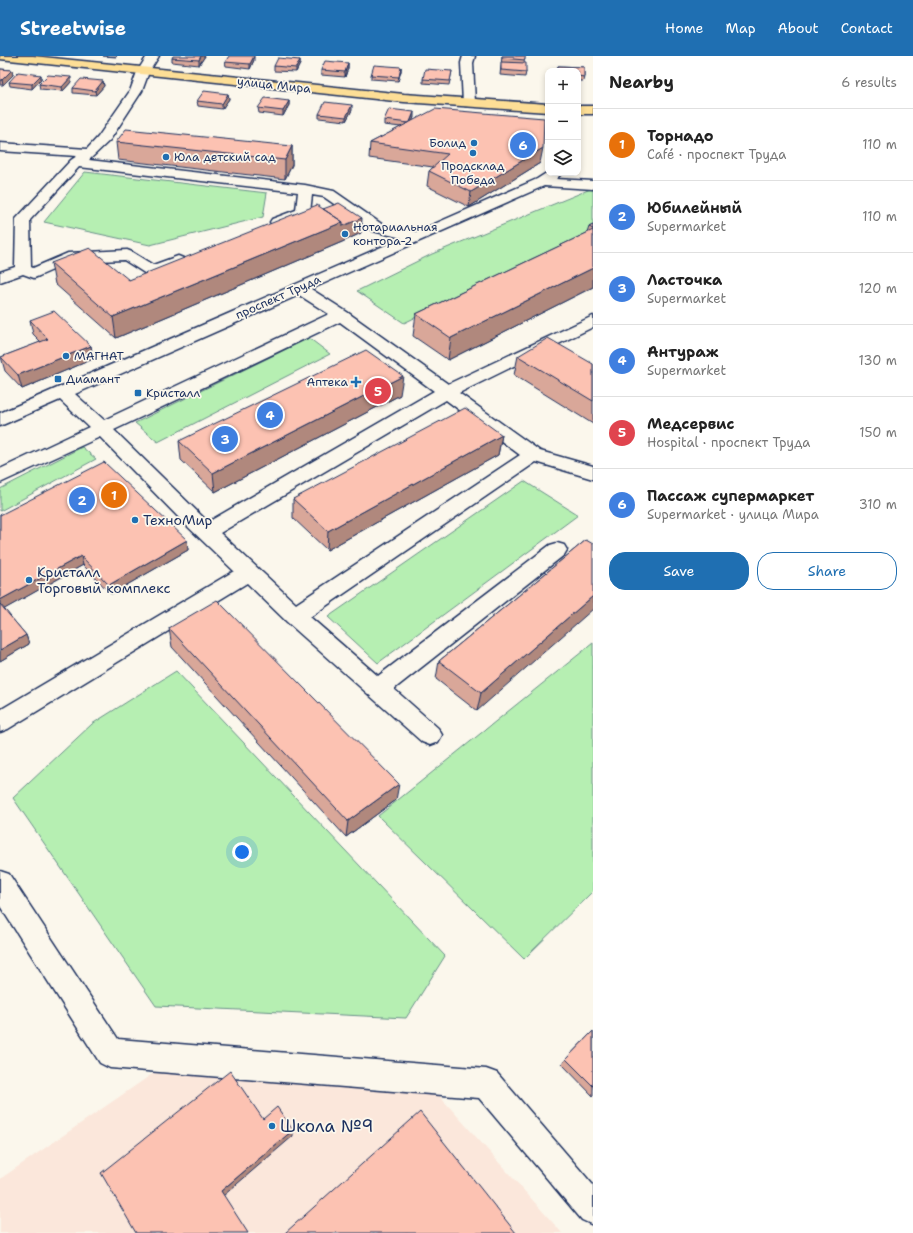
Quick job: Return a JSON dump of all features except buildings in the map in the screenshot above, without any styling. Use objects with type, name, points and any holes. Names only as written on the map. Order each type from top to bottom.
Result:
[{"type":"main road","name":"улица Мира","points":[[0,56],[143,72],[469,103],[545,108]]},
{"type":"main road","points":[[581,110],[593,110]]},
{"type":"street","points":[[22,269],[23,219],[76,163],[90,153],[103,140],[136,91],[143,72],[153,56]]},
{"type":"street","points":[[469,56],[467,63],[469,103]]},
{"type":"street","points":[[0,147],[90,153]]},
{"type":"street","points":[[76,163],[305,189],[329,194],[378,228],[418,237]]},
{"type":"street","name":"проспект Труда","points":[[0,420],[418,237],[542,182],[551,176]]},
{"type":"street","points":[[542,182],[592,184]]},
{"type":"street","points":[[267,226],[303,212],[305,189]]},
{"type":"street","points":[[0,277],[22,269],[34,273],[68,258],[127,255],[151,271],[192,256]]},
{"type":"street","points":[[299,288],[341,315],[448,391],[534,455],[593,473]]},
{"type":"street","points":[[0,477],[341,315]]},
{"type":"street","points":[[206,532],[448,391],[593,321]]},
{"type":"street","points":[[544,345],[562,355]]},
{"type":"street","points":[[63,392],[248,573],[430,735]]},
{"type":"street","points":[[295,616],[534,455]]},
{"type":"street","points":[[378,689],[557,550]]},
{"type":"street","points":[[0,722],[248,573]]},
{"type":"street","points":[[0,883],[110,1053],[486,1084],[593,1209]]},
{"type":"shaded area","name":"Школа №9","points":[[193,1046],[418,1072],[562,1233],[0,1233],[0,1179]]},
{"type":"green space","points":[[85,172],[267,193],[263,217],[150,245],[44,222]]},
{"type":"green space","points":[[593,188],[593,232],[404,323],[357,291],[432,254]]},
{"type":"green space","points":[[309,338],[330,354],[158,442],[135,423]]},
{"type":"green space","points":[[82,447],[96,459],[0,511],[0,489]]},
{"type":"green space","points":[[524,481],[578,515],[378,663],[328,617]]},
{"type":"green space","points":[[593,643],[593,891],[524,959],[378,816]]},
{"type":"green space","points":[[176,671],[445,956],[406,1018],[156,1006],[13,798],[92,724]]},
{"type":"place","name":"Болид","points":[[474,143]]},
{"type":"place","name":"Пассаж супермаркет","points":[[523,145]]},
{"type":"place","name":"Продсклад Победа","points":[[473,153]]},
{"type":"place","name":"Юла детский сад","points":[[166,157]]},
{"type":"place","name":"Нотариальная контора-2","points":[[345,234]]},
{"type":"place","name":"МАГНАТ","points":[[66,356]]},
{"type":"place","name":"Диамант","points":[[58,379]]},
{"type":"place","name":"Аптека","points":[[356,382]]},
{"type":"place","name":"Медсервис","points":[[378,391]]},
{"type":"place","name":"Кристалл","points":[[138,393]]},
{"type":"place","name":"Антураж","points":[[270,415]]},
{"type":"place","name":"Ласточка","points":[[225,439]]},
{"type":"place","name":"Торнадо","points":[[114,495]]},
{"type":"place","name":"Юбилейный","points":[[82,500]]},
{"type":"place","name":"ТехноМир","points":[[135,520]]},
{"type":"place","name":"Кристалл Торговый комплекс","points":[[29,580]]},
{"type":"place","name":"Школа №9","points":[[272,1126]]}]
